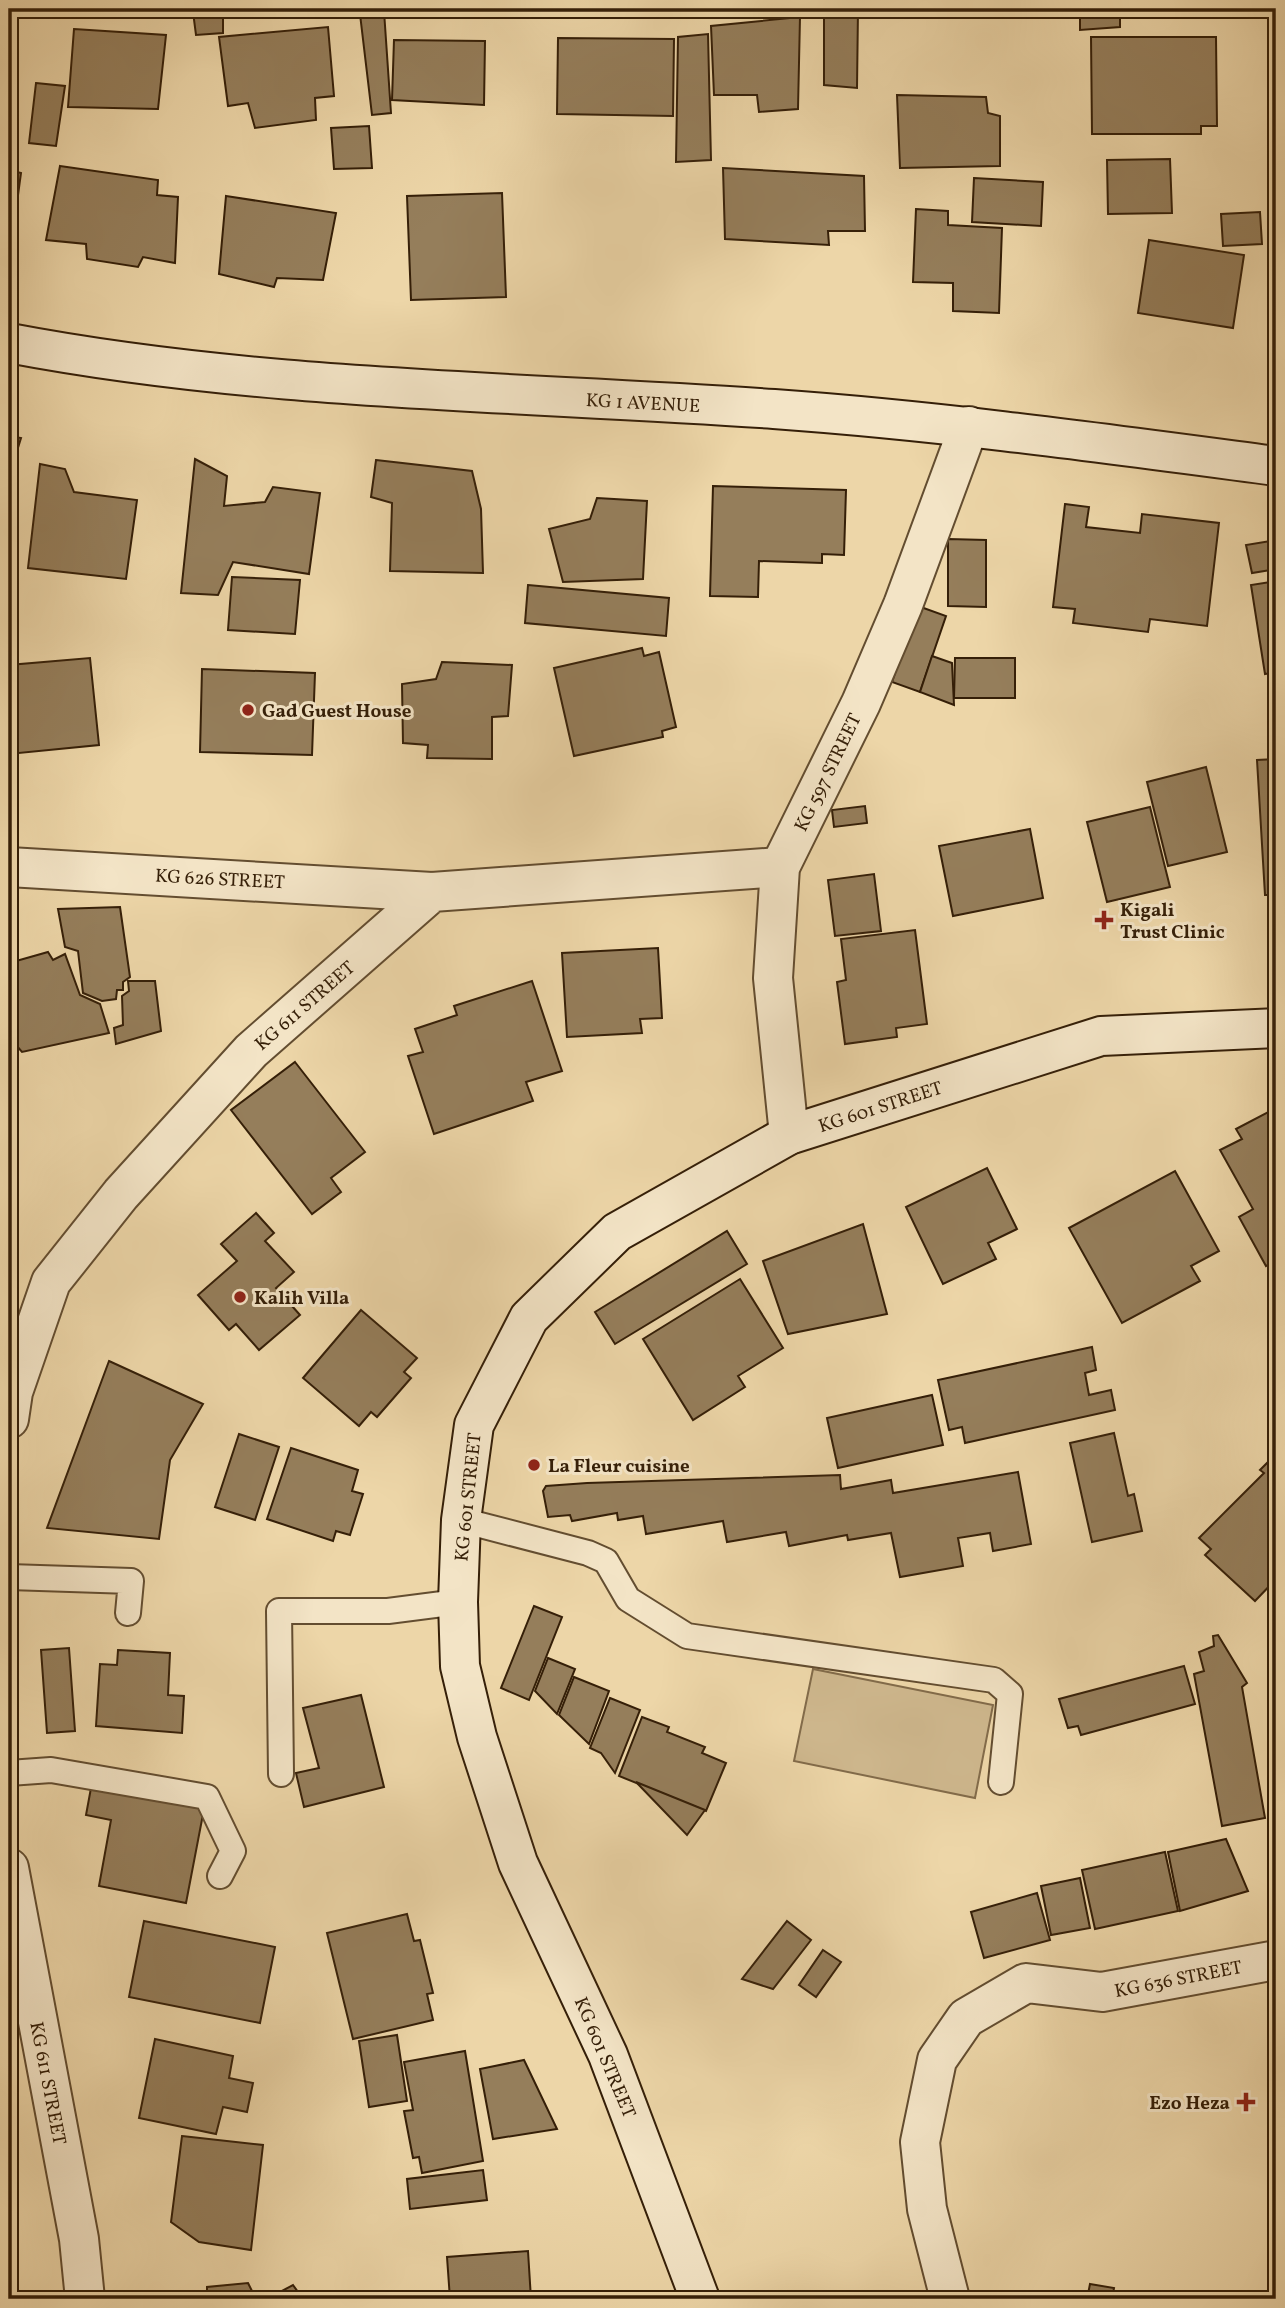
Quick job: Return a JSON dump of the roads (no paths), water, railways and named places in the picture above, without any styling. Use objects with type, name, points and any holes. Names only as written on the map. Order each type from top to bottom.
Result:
[{"type":"street","name":"KG 1 AVENUE","points":[[9,343],[278,381],[773,409],[969,426],[1276,466]]},
{"type":"street","name":"KG 597 STREET","points":[[789,1135],[773,978],[780,867],[861,703],[904,605],[969,426]]},
{"type":"street","name":"KG 626 STREET","points":[[9,867],[432,892]]},
{"type":"street","points":[[432,892],[780,867]]},
{"type":"street","name":"KG 611 STREET","points":[[9,1419],[13,1392],[51,1282],[113,1203],[251,1051],[432,892]]},
{"type":"street","name":"KG 601 STREET","points":[[699,2299],[608,2055],[518,1863],[477,1737],[460,1667],[458,1602],[461,1520],[474,1425],[529,1318],[617,1232],[789,1135],[1101,1036],[1276,1028]]},
{"type":"street","name":"KG 611 STREET","points":[[9,1868],[79,2239],[85,2299]]},
{"type":"street","name":"KG 636 STREET","points":[[950,2299],[927,2209],[920,2142],[937,2060],[966,2018],[1026,1983],[1102,1993],[1276,1959]]},
{"type":"lane","points":[[461,1520],[588,1553],[606,1562],[628,1599],[687,1636],[993,1680],[1010,1694],[1001,1782]]},
{"type":"lane","points":[[9,1577],[131,1581],[128,1613]]},
{"type":"lane","points":[[281,1773],[279,1611],[388,1611],[458,1602]]},
{"type":"lane","points":[[9,1773],[51,1770],[207,1797],[233,1851],[220,1876]]},
{"type":"place","name":"Gad Guest House","points":[[248,710]]},
{"type":"place","name":"Kigali Trust Clinic","points":[[1104,920]]},
{"type":"place","name":"Kalih Villa","points":[[240,1297]]},
{"type":"place","name":"La Fleur cuisine","points":[[534,1465]]},
{"type":"place","name":"Ezo Heza","points":[[1246,2102]]}]
